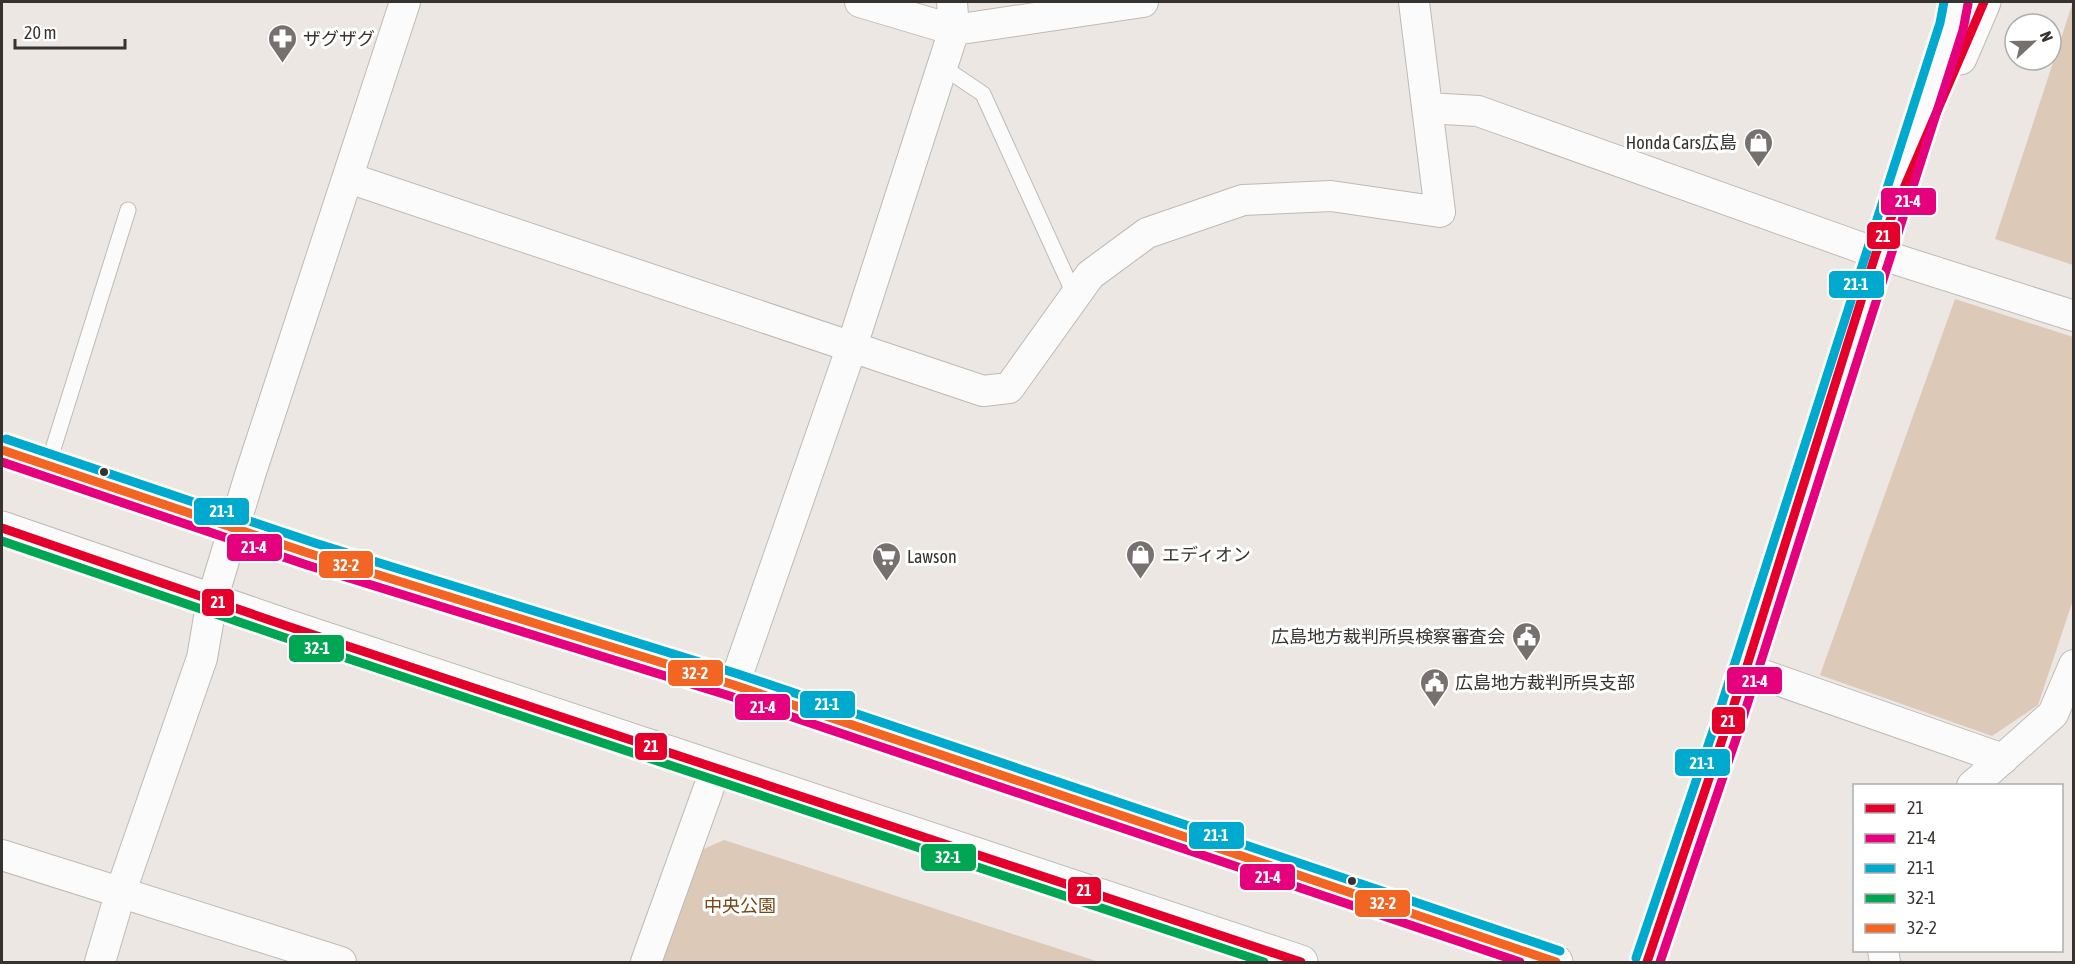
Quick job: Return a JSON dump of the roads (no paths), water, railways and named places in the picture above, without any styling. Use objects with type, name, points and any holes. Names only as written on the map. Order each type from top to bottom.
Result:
[{"type":"street","points":[[100,963],[121,891],[202,658],[212,600],[234,527],[405,2]]},
{"type":"street","points":[[860,2],[953,16],[1143,2]]},
{"type":"street","points":[[349,178],[983,391],[1009,388],[1090,275],[1147,233],[1243,200],[1331,196],[1440,212],[1414,2]]},
{"type":"street","points":[[1876,253],[1984,2]]},
{"type":"street","points":[[1647,963],[1746,669],[1876,253],[1957,10]]},
{"type":"street","points":[[734,686],[852,346],[943,67],[953,16]]},
{"type":"street","points":[[1427,108],[1478,111],[1876,253],[2073,316]]},
{"type":"street","points":[[2,450],[310,554],[734,686],[1556,963]]},
{"type":"street","points":[[2,528],[1301,963]]},
{"type":"street","points":[[1974,784],[2053,714],[2073,665]]},
{"type":"street","points":[[1746,669],[2003,759]]},
{"type":"street","points":[[646,963],[716,768]]},
{"type":"street","points":[[2,855],[121,891],[341,963]]},
{"type":"lane","points":[[943,67],[983,94],[1075,296]]},
{"type":"lane","points":[[48,465],[128,210]]},
{"type":"place","name":"ザグザグ","points":[[282,64]]},
{"type":"place","name":"Honda Cars広島","points":[[1758,168]]},
{"type":"place","name":"エディオン","points":[[1141,580]]},
{"type":"place","name":"Lawson","points":[[886,582]]},
{"type":"place","name":"広島地方裁判所呉検察審査会","points":[[1526,662]]},
{"type":"place","name":"広島地方裁判所呉支部","points":[[1434,708]]},
{"type":"park label","name":"中央公園","points":[[740,905]]}]
